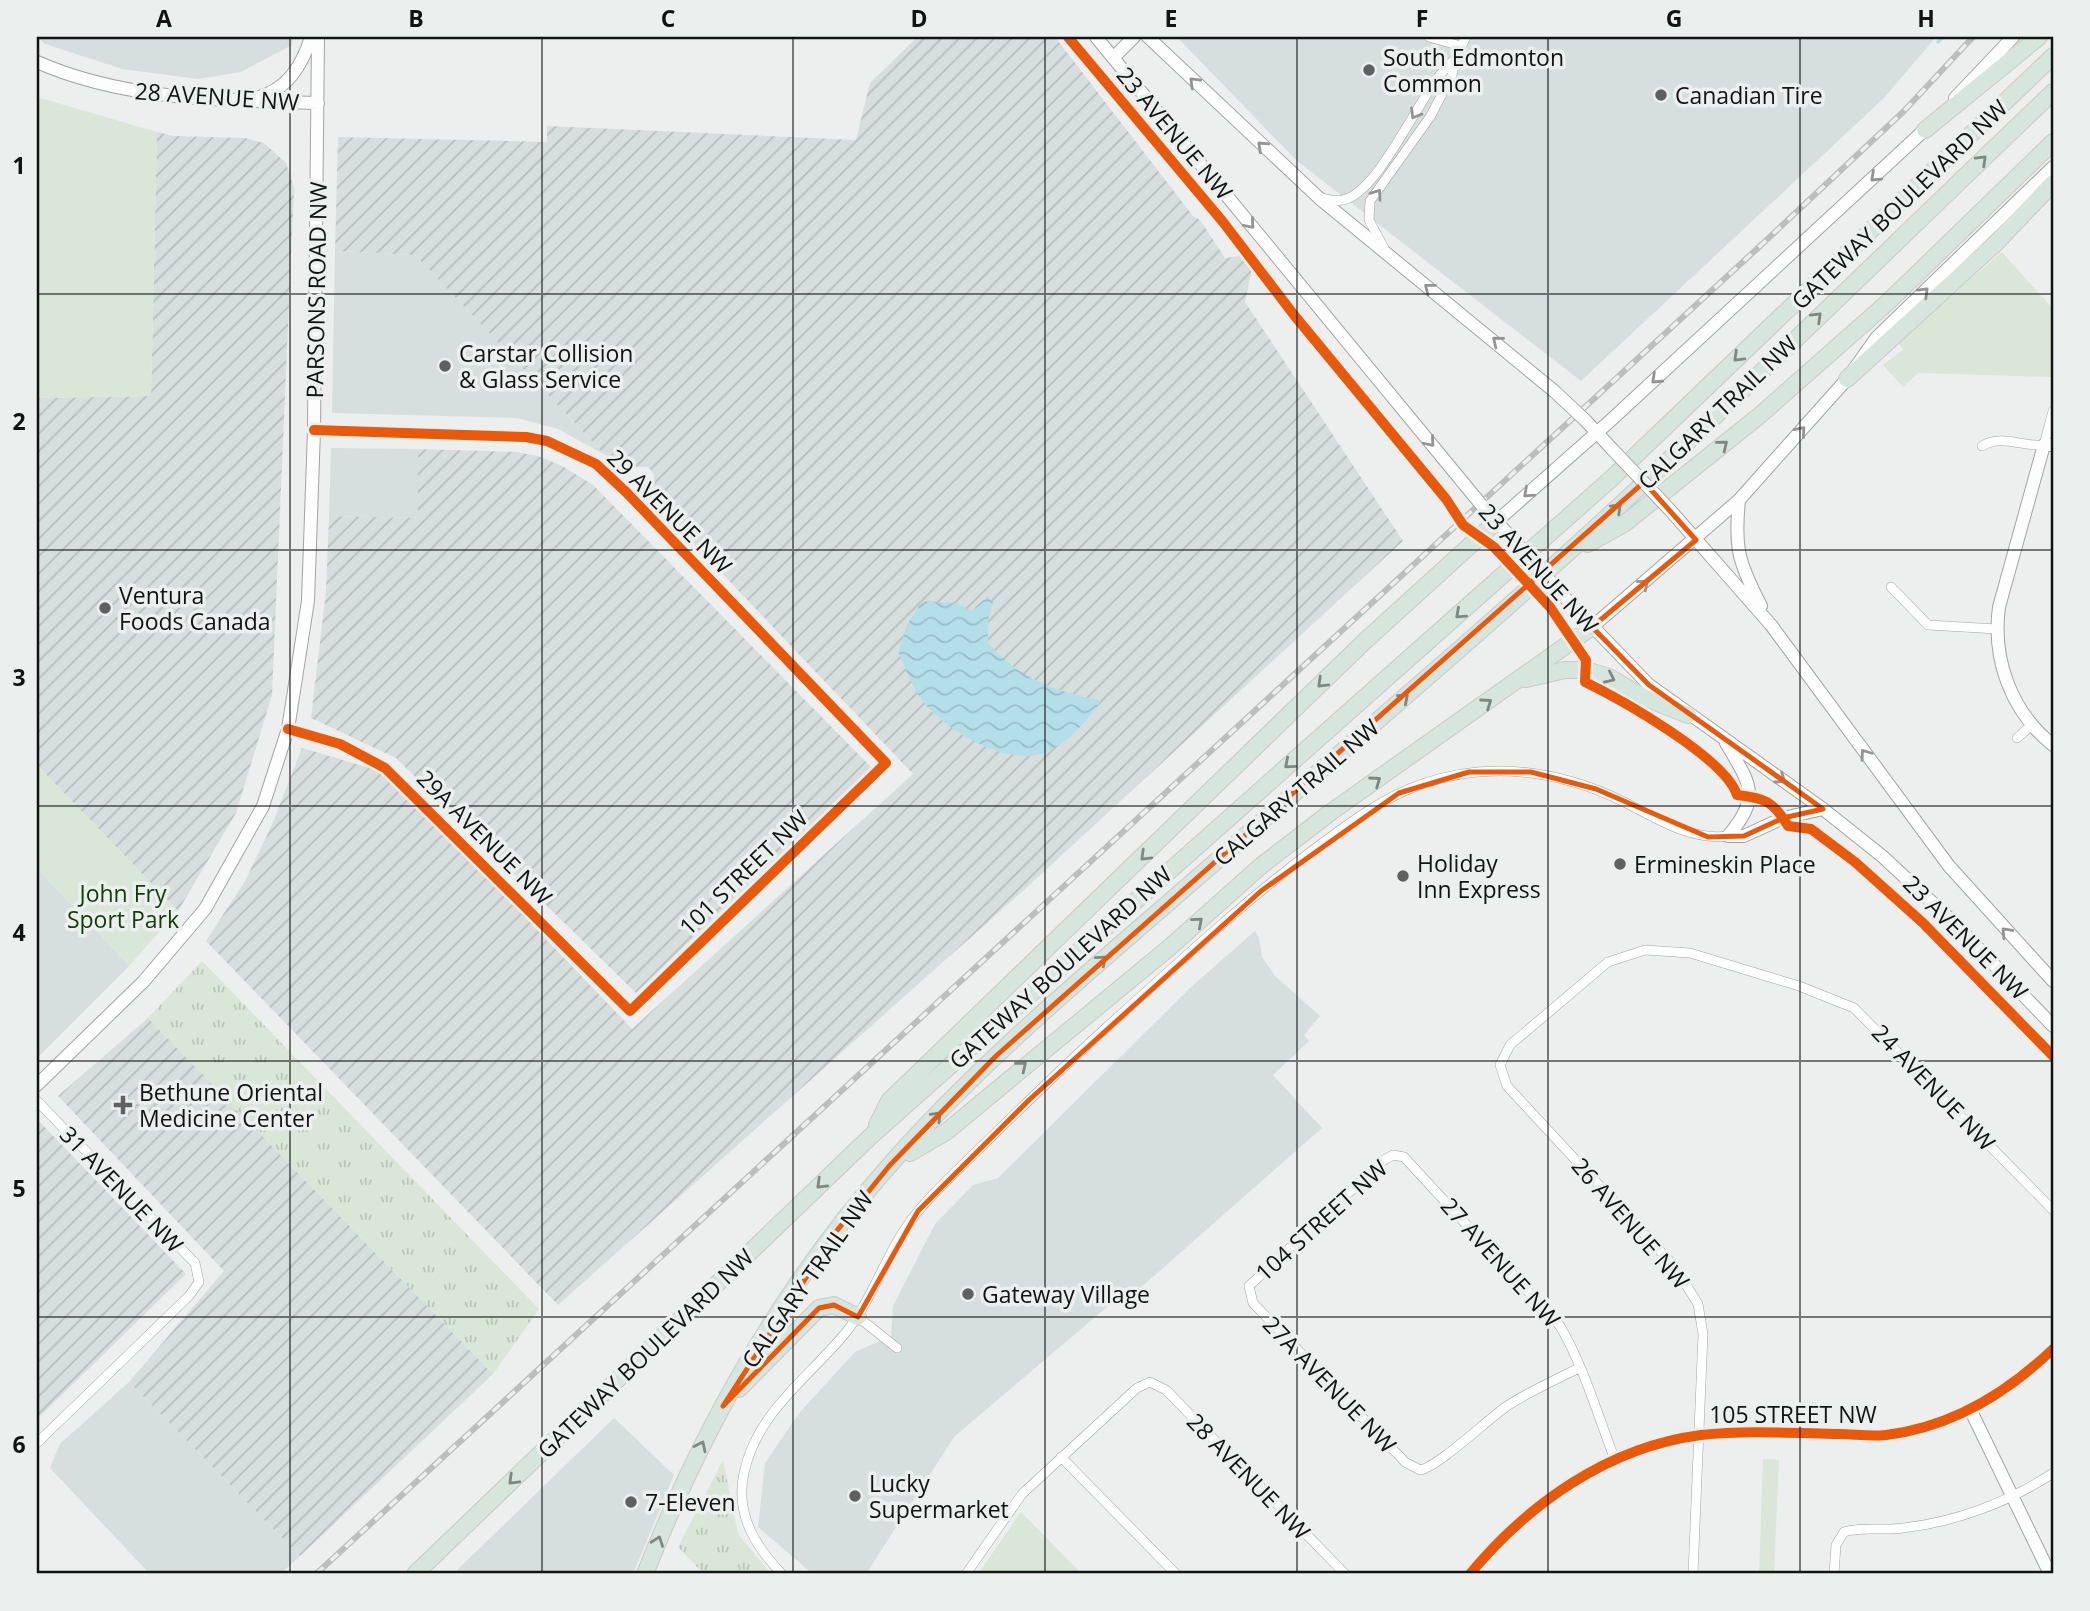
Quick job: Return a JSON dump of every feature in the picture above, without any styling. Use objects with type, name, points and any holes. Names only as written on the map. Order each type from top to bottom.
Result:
[{"type":"highway","points":[[1925,130],[2039,37]]},
{"type":"highway","name":"GATEWAY BOULEVARD NW","points":[[415,1574],[871,1136],[1620,470],[2053,56]]},
{"type":"highway","name":"CALGARY TRAIL NW","points":[[645,1574],[688,1474],[723,1406],[803,1277],[890,1165],[996,1056],[1056,1001],[1567,555],[2053,92]]},
{"type":"highway","points":[[1567,555],[1624,524],[1759,416],[1887,303],[2053,142]]},
{"type":"highway","points":[[1847,379],[1996,243],[2053,183]]},
{"type":"highway","points":[[871,1136],[889,1101],[1365,641],[1497,521]]},
{"type":"highway","points":[[890,1165],[946,1132],[1312,827],[1520,680],[1591,626]]},
{"type":"highway","points":[[1520,680],[1565,670],[1586,670],[1609,677],[1645,698],[1688,715]]},
{"type":"highway","points":[[723,1406],[819,1308],[834,1305],[858,1317]]},
{"type":"main road","points":[[245,101],[270,93],[289,80],[302,60],[311,37]]},
{"type":"main road","name":"PARSONS ROAD NW","points":[[37,1085],[144,981],[205,909],[263,806],[288,729],[307,601],[314,430],[318,37]]},
{"type":"main road","name":"23 AVENUE NW","points":[[1097,37],[1484,508],[1633,671],[1688,715],[1824,809],[1914,884],[2053,1026]]},
{"type":"main road","points":[[1113,58],[1134,37]]},
{"type":"main road","name":"23 AVENUE NW","points":[[1148,37],[1319,198],[1523,362],[1585,420],[1670,510],[1771,625],[1948,866],[2053,981]]},
{"type":"main road","points":[[1497,521],[1597,433],[1925,130],[2013,37]]},
{"type":"main road","name":"28 AVENUE NW","points":[[37,62],[103,84],[165,96],[318,103]]},
{"type":"main road","points":[[1591,626],[1696,540],[1739,500],[1847,379],[1877,337],[2053,167]]},
{"type":"main road","points":[[2048,445],[1998,607],[1997,629],[1999,654],[2007,683],[2032,725],[2053,745]]},
{"type":"main road","points":[[1739,500],[1735,537],[1738,553],[1745,575],[1771,625]]},
{"type":"main road","points":[[1724,740],[1751,789],[1748,810],[1727,836]]},
{"type":"main road","points":[[1727,836],[1744,836],[1783,818],[1824,809]]},
{"type":"main road","name":"105 STREET NW","points":[[1470,1574],[1502,1538],[1543,1502],[1615,1460],[1698,1436],[1738,1433],[1885,1435],[1929,1426],[1969,1409],[2014,1384],[2053,1349]]},
{"type":"main road","points":[[1969,1409],[2050,1574]]},
{"type":"street","points":[[1387,255],[1369,220],[1368,206],[1430,117],[1452,75],[1455,59],[1464,41],[1429,37]]},
{"type":"street","points":[[1319,198],[1343,200],[1359,191],[1394,148],[1442,69],[1455,59]]},
{"type":"street","points":[[1982,446],[1998,440],[2030,446],[2048,445],[2053,411]]},
{"type":"street","name":"29 AVENUE NW","points":[[314,430],[526,437],[581,454],[626,492],[886,763]]},
{"type":"street","points":[[1891,587],[1928,625],[1997,629]]},
{"type":"street","points":[[2017,738],[2032,725]]},
{"type":"street","name":"29A AVENUE NW","points":[[288,729],[340,744],[385,768],[630,1011]]},
{"type":"street","name":"101 STREET NW","points":[[630,1011],[886,763]]},
{"type":"street","points":[[782,1574],[761,1552],[747,1525],[741,1499],[744,1470],[756,1439],[780,1402],[858,1317],[910,1221],[1057,1073],[1224,922],[1302,858],[1376,805],[1409,788],[1469,772],[1512,771],[1547,775],[1583,785],[1698,835],[1727,836]]},
{"type":"street","name":"26 AVENUE NW","points":[[1693,1574],[1702,1324],[1693,1294],[1675,1267],[1507,1086],[1500,1065],[1510,1045],[1582,981],[1608,962],[1633,952],[1679,951],[1799,986]]},
{"type":"street","name":"24 AVENUE NW","points":[[1799,986],[1844,1002],[1863,1015],[2053,1210]]},
{"type":"street","name":"31 AVENUE NW","points":[[37,1101],[195,1263],[199,1282],[190,1296],[37,1443]]},
{"type":"street","name":"104 STREET NW","points":[[1248,1291],[1254,1280],[1384,1160],[1398,1155]]},
{"type":"street","name":"27 AVENUE NW","points":[[1398,1155],[1408,1160],[1555,1319],[1568,1339],[1615,1460]]},
{"type":"street","name":"27A AVENUE NW","points":[[1248,1291],[1253,1303],[1262,1313],[1405,1462],[1420,1470],[1434,1465],[1468,1435],[1514,1401],[1579,1368]]},
{"type":"street","points":[[858,1317],[897,1348]]},
{"type":"street","name":"28 AVENUE NW","points":[[1061,1457],[1137,1388],[1150,1382],[1163,1387],[1345,1574]]},
{"type":"street","points":[[966,1574],[1022,1494],[1061,1457],[1176,1574]]},
{"type":"street","points":[[1834,1574],[1835,1551],[1841,1535],[1848,1531],[1906,1528],[1942,1521],[2012,1497],[2053,1473]]},
{"type":"highlighted area","points":[[1644,482],[1696,540],[1592,627],[1649,685],[1823,809],[1783,818],[1744,836],[1708,837],[1596,789],[1531,772],[1469,772],[1399,793],[1261,891],[1029,1100],[918,1211],[858,1317],[834,1305],[819,1308],[723,1406],[835,1233],[890,1165],[996,1056]]},
{"type":"shaded area","points":[[37,37],[293,37],[292,45],[241,72],[198,79],[122,69],[45,44]]},
{"type":"shaded area","points":[[917,37],[1055,37],[1193,216],[1200,220],[1225,258],[1241,256],[1252,269],[1245,302],[1403,541],[1025,889],[558,1305],[206,941],[245,881],[271,827],[302,748],[387,773],[632,1029],[913,774],[654,502],[654,474],[648,467],[617,467],[415,255],[335,251],[338,137],[547,142],[547,126],[856,140],[870,83]]},
{"type":"shaded area","name":"South Edmonton Common","points":[[1177,37],[1936,37],[1884,98],[1581,381],[1297,161]]},
{"type":"shaded area","points":[[157,132],[174,136],[245,138],[264,143],[286,163],[294,188],[272,695],[236,813],[178,911],[37,765],[37,398],[151,396]]},
{"type":"shaded area","points":[[335,251],[415,255],[605,455],[558,429],[517,418],[332,413]]},
{"type":"shaded area","points":[[331,448],[418,449],[418,518],[329,516]]},
{"type":"shaded area","points":[[418,449],[516,452],[538,456],[562,466],[593,485],[871,767],[636,993],[396,758],[311,718],[326,592],[329,516],[418,518]]},
{"type":"shaded area","points":[[37,868],[129,966],[37,1058]]},
{"type":"shaded area","points":[[1255,931],[1262,957],[1275,976],[1320,1016],[1304,1035],[1309,1041],[1273,1075],[1322,1128],[1121,1305],[1115,1300],[954,1437],[866,1574],[813,1574],[758,1527],[765,1463],[800,1412],[855,1352],[891,1336],[893,1306],[935,1224],[973,1185],[998,1178],[1191,987]]},
{"type":"shaded area","points":[[148,1018],[493,1374],[300,1556],[129,1382],[224,1271],[58,1096]]},
{"type":"shaded area","points":[[37,1119],[186,1274],[37,1419]]},
{"type":"shaded area","points":[[129,1382],[300,1556],[280,1574],[150,1574],[50,1468],[60,1444]]},
{"type":"shaded area","points":[[614,1418],[674,1475],[633,1574],[453,1574]]},
{"type":"green space","points":[[37,97],[157,132],[151,396],[37,398]]},
{"type":"green space","points":[[2002,252],[2053,309],[2053,377],[1918,373],[1903,387],[1883,365],[1903,350],[1898,342]]},
{"type":"green space","name":"John Fry Sport Park","points":[[37,765],[178,911],[129,966],[37,868]]},
{"type":"green space","points":[[202,961],[539,1309],[493,1374],[148,1018]]},
{"type":"green space","points":[[1763,1459],[1779,1460],[1774,1574],[1759,1574]]},
{"type":"green space","points":[[723,1460],[738,1534],[771,1574],[704,1574],[678,1547]]},
{"type":"green space","points":[[1021,1512],[1082,1574],[978,1574]]},
{"type":"water","points":[[988,596],[993,602],[988,620],[988,643],[1001,656],[1039,682],[1101,701],[1077,730],[1046,752],[1030,756],[1013,755],[995,750],[958,732],[942,721],[919,696],[898,652],[907,625],[922,601],[956,603],[971,611]]},
{"type":"waterway","points":[[1938,42],[1943,37]]},
{"type":"railway","points":[[316,1574],[1759,247],[1904,111],[1973,37]]},
{"type":"cycle path","points":[[1068,37],[1223,222],[1294,315],[1446,499],[1463,525],[1494,547],[1550,607],[1586,660],[1585,682],[1646,716],[1693,748],[1729,780],[1737,795],[1767,802],[1778,811],[1788,826],[1811,829],[1855,862],[1923,923],[2053,1056]]},
{"type":"cycle path","points":[[288,729],[340,744],[385,768],[630,1011],[886,763],[596,464],[547,441],[526,437],[314,430]]},
{"type":"cycle path","points":[[1470,1574],[1517,1524],[1544,1502],[1602,1466],[1634,1452],[1667,1442],[1718,1433],[1874,1436],[1910,1431],[1977,1406],[2017,1380],[2053,1349]]},
{"type":"place","name":"South Edmonton Common","points":[[1369,70]]},
{"type":"place","name":"Canadian Tire","points":[[1661,95]]},
{"type":"place","name":"Carstar Collision & Glass Service","points":[[445,366]]},
{"type":"place","name":"Ventura Foods Canada","points":[[105,608]]},
{"type":"place","name":"Ermineskin Place","points":[[1620,864]]},
{"type":"place","name":"Holiday Inn Express","points":[[1403,876]]},
{"type":"place","name":"Bethune Oriental Medicine Center","points":[[123,1105]]},
{"type":"place","name":"Gateway Village","points":[[968,1294]]},
{"type":"place","name":"Lucky Supermarket","points":[[855,1496]]},
{"type":"place","name":"7-Eleven","points":[[631,1502]]}]
